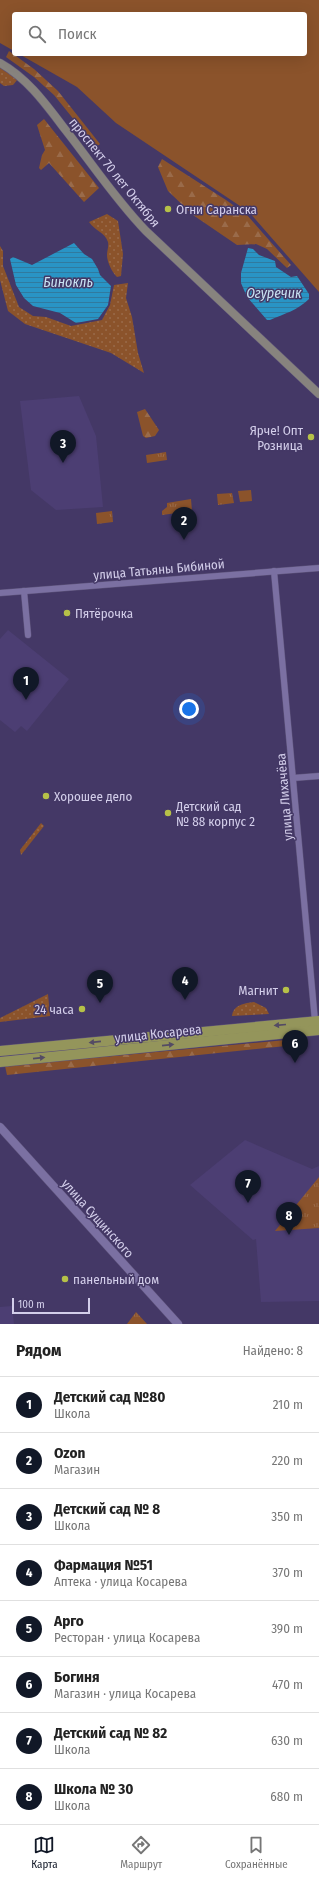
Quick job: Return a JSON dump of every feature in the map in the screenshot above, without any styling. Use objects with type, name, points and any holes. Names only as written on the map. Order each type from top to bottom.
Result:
[{"type":"main road","name":"проспект 70 лет Октября","points":[[0,63],[9,68],[35,92],[122,203],[146,230],[319,394]]},
{"type":"main road","name":"улица Косарева","points":[[0,1051],[317,1026]]},
{"type":"main road","name":"улица Косарева","points":[[0,1062],[317,1026]]},
{"type":"street","name":"улица Татьяны Бибиной","points":[[0,593],[319,568]]},
{"type":"street","name":"улица Лихачёва","points":[[274,571],[317,1026]]},
{"type":"street","points":[[24,591],[28,635]]},
{"type":"street","points":[[293,778],[319,776]]},
{"type":"street","name":"улица Сущинского","points":[[0,1127],[178,1324]]},
{"type":"shaded area","points":[[79,396],[96,436],[103,507],[56,510],[31,490],[20,401]]},
{"type":"shaded area","points":[[8,630],[69,679],[27,731],[21,726],[15,732],[0,720],[0,639]]},
{"type":"shaded area","points":[[245,1140],[312,1169],[319,1166],[319,1301],[261,1302],[256,1239],[253,1240],[190,1185]]},
{"type":"shaded area","points":[[12,1306],[14,1324],[0,1324],[0,1307]]},
{"type":"green space","points":[[0,0],[319,0],[319,292],[249,212],[116,123],[77,87],[23,56],[307,56],[307,12],[12,12],[12,50],[0,43]]},
{"type":"green space","points":[[9,51],[12,53],[12,56],[16,56],[34,69],[58,91],[100,144],[96,147],[54,95],[34,77],[6,57]]},
{"type":"green space","points":[[0,66],[18,79],[13,85],[4,86],[0,83]]},
{"type":"green space","points":[[44,119],[99,188],[84,202],[49,163],[41,170],[39,168],[42,155],[45,150],[37,125]]},
{"type":"green space","points":[[162,159],[247,215],[291,265],[287,268],[267,249],[256,244],[237,245],[193,215],[168,191],[158,167]]},
{"type":"green space","points":[[107,214],[118,221],[123,254],[121,276],[117,277],[108,261],[107,239],[89,222]]},
{"type":"green space","points":[[0,246],[3,251],[3,266],[19,307],[33,316],[46,317],[71,326],[102,320],[110,305],[114,285],[128,283],[126,298],[132,317],[138,353],[144,373],[111,353],[25,324],[8,311],[0,280]]},
{"type":"green space","points":[[145,409],[159,430],[155,436],[146,438],[143,436],[137,412]]},
{"type":"green space","points":[[166,452],[167,460],[147,463],[146,455]]},
{"type":"green space","points":[[251,490],[252,501],[240,502],[238,491]]},
{"type":"green space","points":[[232,493],[234,503],[218,505],[217,494]]},
{"type":"green space","points":[[191,499],[192,511],[162,515],[162,511],[167,507],[167,503]]},
{"type":"green space","points":[[112,511],[113,522],[97,524],[96,513]]},
{"type":"green space","points":[[41,823],[44,826],[21,855],[20,850]]},
{"type":"green space","points":[[48,994],[50,1016],[0,1022],[0,1018]]},
{"type":"green space","points":[[254,1002],[266,1008],[269,1014],[232,1016],[237,1007]]},
{"type":"green space","points":[[286,1040],[286,1046],[7,1075],[5,1066]]},
{"type":"green space","points":[[319,1177],[319,1228],[275,1231]]},
{"type":"green space","points":[[136,1312],[147,1324],[127,1324]]},
{"type":"water","name":"Бинокль","points":[[74,243],[84,254],[92,259],[100,275],[111,286],[108,305],[98,319],[76,323],[60,313],[33,306],[24,298],[16,285],[10,259],[13,257],[32,265]]},
{"type":"water","name":"Огуречик","points":[[248,248],[253,249],[259,255],[275,261],[276,267],[291,277],[297,276],[309,294],[309,299],[291,311],[267,320],[247,297],[241,283],[241,273]]},
{"type":"place","name":"Огни Саранска","points":[[168,209]]},
{"type":"place","name":"Ярче! Опт Розница","points":[[311,437]]},
{"type":"place","name":"Детский сад № 8","points":[[63,463]]},
{"type":"place","name":"Ozon","points":[[184,540]]},
{"type":"place","name":"Пятёрочка","points":[[67,613]]},
{"type":"place","name":"Детский сад №80","points":[[26,700]]},
{"type":"place","name":"Хорошее дело","points":[[46,796]]},
{"type":"place","name":"Детский сад № 88 корпус 2","points":[[168,813]]},
{"type":"place","name":"Магнит","points":[[286,990]]},
{"type":"place","name":"Фармация №51","points":[[185,1000]]},
{"type":"place","name":"Арго","points":[[100,1003]]},
{"type":"place","name":"24 часа","points":[[82,1009]]},
{"type":"place","name":"Богиня","points":[[295,1063]]},
{"type":"place","name":"Детский сад № 82","points":[[248,1203]]},
{"type":"place","name":"Школа № 30","points":[[289,1235]]},
{"type":"place","name":"панельный дом","points":[[65,1279]]}]
